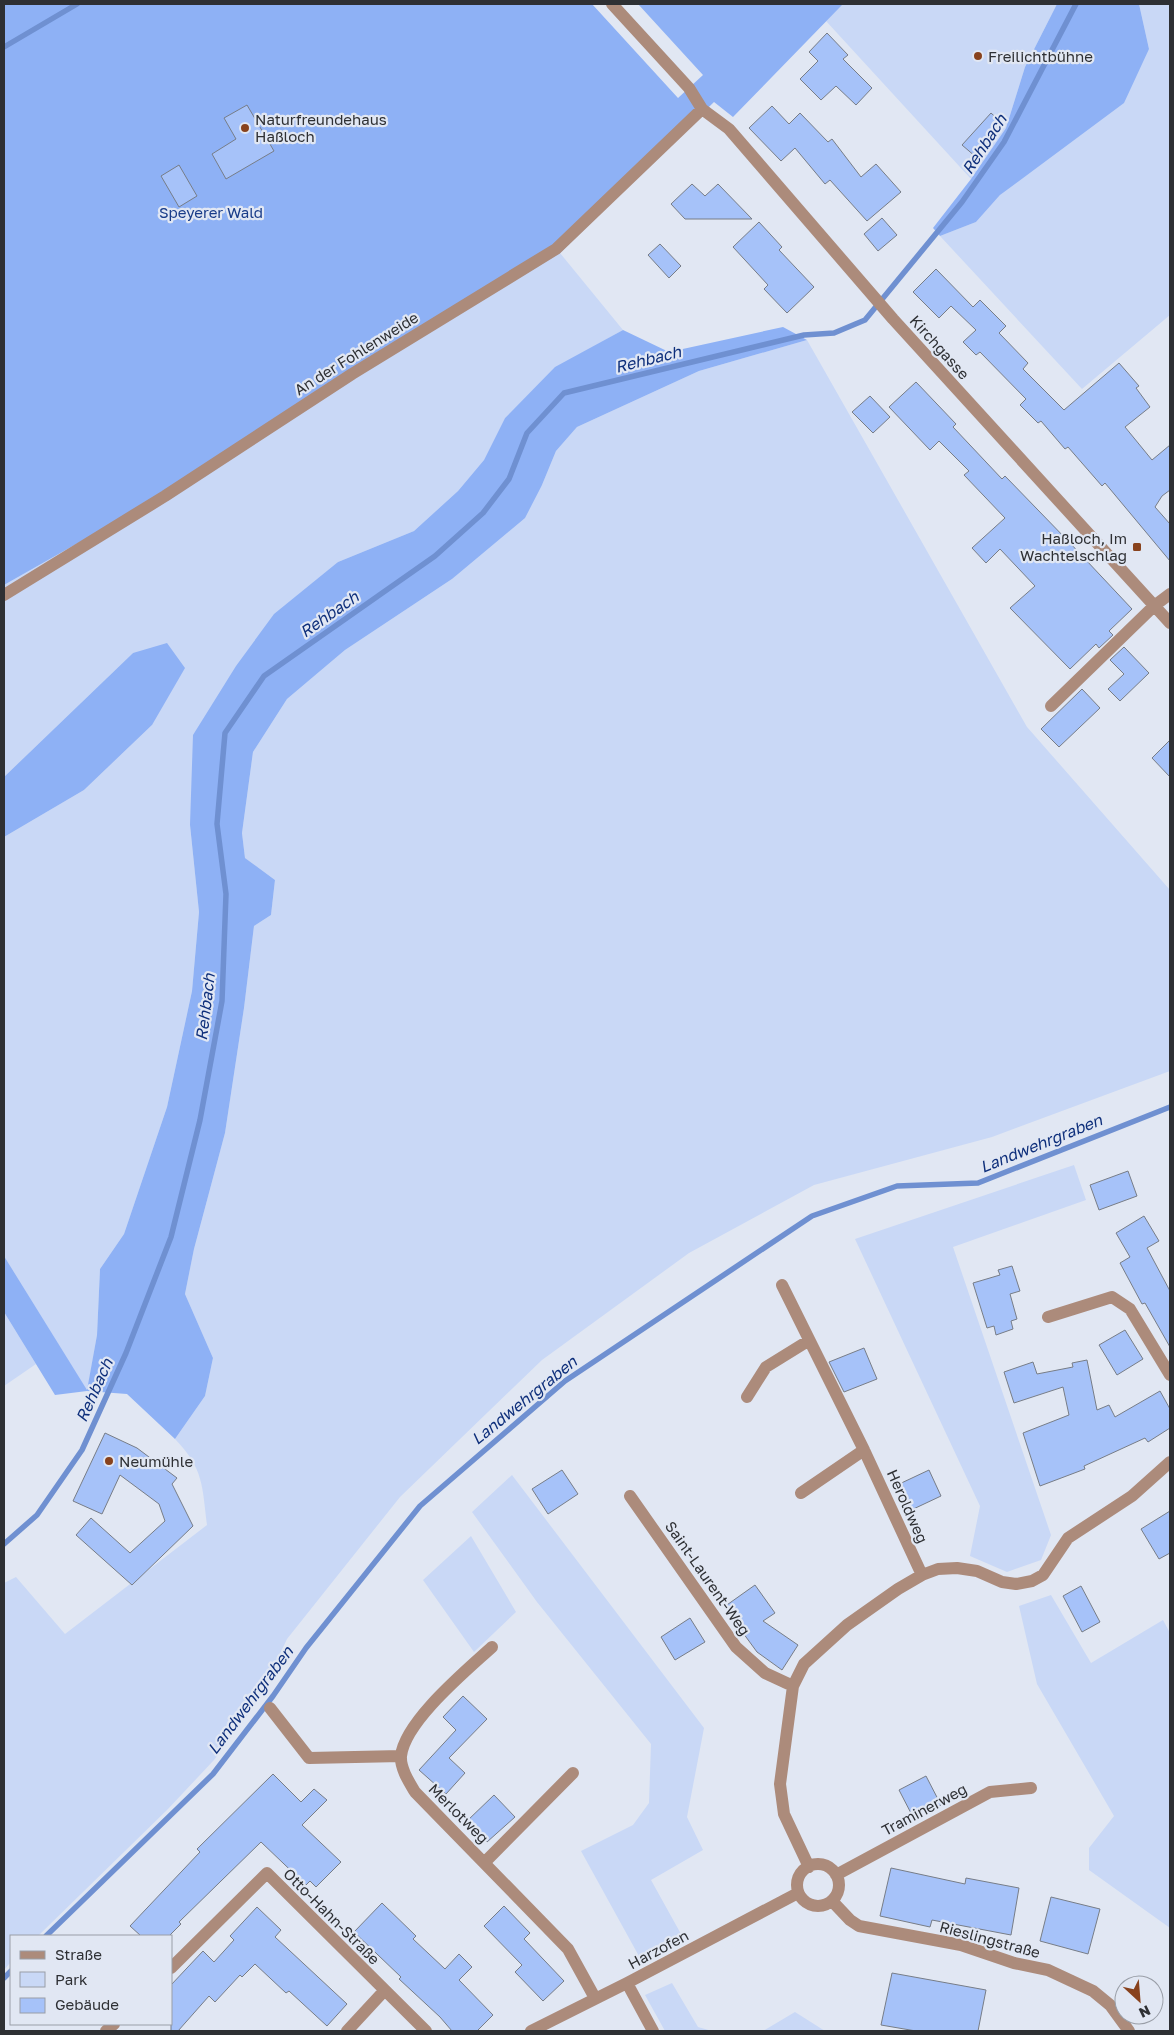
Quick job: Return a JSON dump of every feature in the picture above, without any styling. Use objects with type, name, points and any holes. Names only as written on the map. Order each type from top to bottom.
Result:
[{"type":"street","points":[[612,4],[689,88],[702,109]]},
{"type":"street","name":"Kirchgasse","points":[[702,109],[729,129],[893,320],[1170,623]]},
{"type":"street","name":"An der Fohlenweide","points":[[4,594],[165,496],[352,374],[556,249],[702,109]]},
{"type":"street","points":[[1050,706],[1154,606],[1170,594]]},
{"type":"street","name":"Heroldweg","points":[[782,1285],[808,1341],[864,1450],[922,1575]]},
{"type":"street","points":[[1048,1317],[1112,1297],[1130,1309],[1170,1375]]},
{"type":"street","points":[[747,1397],[766,1367],[808,1341]]},
{"type":"street","points":[[801,1493],[864,1450]]},
{"type":"street","points":[[809,1866],[784,1814],[780,1784],[793,1686],[804,1664],[847,1625],[898,1589],[922,1575],[938,1570],[956,1568],[977,1571],[1002,1582],[1016,1584],[1032,1581],[1043,1575],[1068,1538],[1132,1496],[1170,1462]]},
{"type":"street","name":"Saint-Laurent-Weg","points":[[630,1496],[736,1647],[765,1673],[793,1686]]},
{"type":"street","points":[[270,1708],[309,1758],[401,1756],[409,1733],[436,1700],[492,1646]]},
{"type":"street","name":"Merlotweg","points":[[401,1756],[405,1775],[415,1792],[568,1949],[595,1998]]},
{"type":"street","points":[[485,1862],[573,1773]]},
{"type":"street","name":"Traminerweg","points":[[836,1875],[990,1792],[1031,1788]]},
{"type":"street","points":[[821,1864],[832,1870],[836,1875],[839,1888],[832,1901],[817,1906],[802,1900],[797,1887],[800,1875],[809,1866],[821,1864]]},
{"type":"street","name":"Otto-Hahn-Straße","points":[[172,1967],[267,1874],[426,2031]]},
{"type":"street","name":"Harzofen","points":[[531,2031],[798,1893]]},
{"type":"street","name":"Rieslingstraße","points":[[832,1901],[850,1920],[859,1926],[962,1946],[1014,1963],[1048,1970],[1073,1980],[1093,1991],[1110,2005],[1129,2031]]},
{"type":"street","points":[[627,1983],[652,2031]]},
{"type":"street","points":[[347,2031],[384,1991]]},
{"type":"green space","name":"Speyerer Wald","points":[[4,4],[592,4],[678,98],[703,75],[638,4],[843,4],[733,117],[714,102],[560,253],[115,522],[4,585]]},
{"type":"green space","points":[[843,4],[1057,4],[1025,67],[1006,128],[971,179],[826,21]]},
{"type":"green space","points":[[1057,4],[1139,4],[1149,49],[1124,103],[1000,195],[976,222],[940,236],[933,228],[971,179],[1006,128],[1025,67]]},
{"type":"green space","points":[[1139,4],[1170,4],[1170,315],[1082,389],[940,236],[976,222],[1000,195],[1149,49]]},
{"type":"green space","points":[[560,253],[623,330],[555,368],[505,418],[484,460],[458,491],[414,531],[338,562],[190,825],[199,912],[192,991],[167,1107],[124,1234],[100,1269],[97,1335],[87,1391],[4,1256],[4,837],[84,790],[152,725],[133,653],[4,777],[4,585],[115,522]]},
{"type":"green space","points":[[783,327],[807,340],[699,371],[577,427],[556,451],[542,485],[525,518],[452,579],[345,650],[287,699],[253,752],[242,833],[245,858],[275,880],[271,915],[254,926],[225,1133],[194,1249],[185,1294],[213,1358],[205,1396],[175,1439],[127,1394],[87,1391],[55,1395],[4,1312],[4,1256],[87,1390],[97,1335],[100,1269],[124,1234],[167,1107],[192,991],[199,912],[190,825],[193,735],[236,666],[274,614],[338,562],[414,531],[458,491],[484,460],[505,418],[555,367],[623,330],[669,352]]},
{"type":"green space","points":[[807,340],[1027,727],[1170,890],[1170,1071],[992,1137],[814,1185],[689,1253],[542,1360],[400,1497],[287,1639],[257,1702],[214,1760],[168,1809],[39,1935],[10,1935],[10,1963],[4,1970],[4,1583],[16,1577],[65,1634],[207,1525],[197,1469],[175,1439],[205,1396],[213,1358],[185,1294],[194,1249],[225,1133],[254,926],[271,915],[275,880],[245,858],[242,833],[253,752],[287,699],[345,650],[452,579],[542,485],[556,451],[577,427],[699,371]]},
{"type":"green space","points":[[167,643],[185,668],[152,725],[84,790],[4,837],[4,777],[133,653]]},
{"type":"green space","points":[[1074,1165],[1086,1200],[953,1247],[1051,1535],[1041,1560],[1007,1572],[970,1556],[980,1506],[855,1239]]},
{"type":"green space","points":[[4,1312],[36,1364],[4,1386]]},
{"type":"green space","points":[[512,1475],[704,1728],[687,1817],[703,1850],[651,1880],[681,1934],[640,1958],[581,1851],[633,1825],[649,1803],[651,1744],[537,1602],[472,1512]]},
{"type":"green space","points":[[471,1536],[516,1612],[474,1652],[423,1580]]},
{"type":"green space","points":[[1051,1595],[1091,1663],[1163,1620],[1170,1633],[1170,1928],[1089,1870],[1089,1848],[1114,1816],[1037,1684],[1019,1606]]},
{"type":"green space","points":[[672,1983],[698,2027],[712,2031],[665,2031],[645,1995]]},
{"type":"green space","points":[[795,2012],[825,2031],[763,2031]]},
{"type":"building","points":[[827,33],[848,55],[843,59],[872,88],[856,105],[836,86],[821,100],[800,79],[818,61],[809,52]]},
{"type":"building","name":"Naturfreundehaus Haßloch","points":[[247,105],[274,151],[226,179],[212,154],[236,139],[224,118]]},
{"type":"building","points":[[772,106],[789,124],[800,113],[828,142],[832,139],[861,177],[876,164],[901,192],[867,221],[830,180],[825,184],[795,148],[781,161],[749,128]]},
{"type":"building","points":[[991,113],[1004,125],[976,157],[962,145]]},
{"type":"building","points":[[179,165],[197,196],[179,207],[161,176]]},
{"type":"building","points":[[692,184],[705,196],[718,184],[752,219],[685,219],[671,204]]},
{"type":"building","points":[[882,218],[897,235],[878,251],[864,234]]},
{"type":"building","points":[[759,222],[782,247],[779,250],[814,287],[787,313],[764,289],[768,285],[733,247]]},
{"type":"building","points":[[660,244],[681,266],[669,278],[648,255]]},
{"type":"building","points":[[936,269],[973,307],[980,300],[1006,326],[999,333],[1028,363],[1023,369],[1064,410],[1119,363],[1139,386],[1136,388],[1150,407],[1125,427],[1152,460],[1170,445],[1170,490],[1162,496],[1155,507],[1170,524],[1170,561],[1105,483],[1102,486],[1068,447],[1065,449],[1041,421],[1038,423],[1020,405],[1026,399],[980,352],[976,355],[963,342],[976,330],[951,306],[939,318],[913,292]]},
{"type":"building","points":[[916,382],[956,424],[953,427],[1002,479],[1005,476],[1132,609],[1109,631],[1113,635],[1099,648],[1096,644],[1070,669],[1010,608],[1035,586],[1000,549],[986,563],[972,548],[1005,518],[964,475],[969,471],[939,441],[930,450],[889,407]]},
{"type":"building","points":[[870,396],[890,417],[873,433],[852,412]]},
{"type":"building","points":[[1124,647],[1149,673],[1120,701],[1108,689],[1124,674],[1110,660]]},
{"type":"building","points":[[1082,689],[1100,708],[1059,747],[1041,729]]},
{"type":"building","points":[[1170,740],[1170,777],[1152,758]]},
{"type":"building","points":[[1128,1171],[1137,1196],[1099,1210],[1090,1185]]},
{"type":"building","points":[[1144,1216],[1159,1241],[1147,1248],[1170,1291],[1170,1347],[1145,1303],[1142,1304],[1120,1263],[1130,1257],[1116,1233]]},
{"type":"building","points":[[1012,1266],[1020,1291],[1010,1294],[1017,1319],[1011,1321],[1013,1329],[996,1335],[994,1326],[987,1328],[973,1283],[1000,1275],[998,1270]]},
{"type":"building","points":[[1125,1330],[1143,1359],[1117,1375],[1099,1345]]},
{"type":"building","points":[[864,1348],[877,1379],[844,1392],[829,1362]]},
{"type":"building","points":[[1087,1360],[1097,1410],[1109,1405],[1115,1417],[1160,1391],[1170,1409],[1170,1428],[1148,1442],[1145,1438],[1084,1466],[1085,1469],[1040,1486],[1023,1433],[1069,1415],[1063,1387],[1014,1403],[1004,1372],[1033,1362],[1037,1374],[1073,1367],[1072,1363]]},
{"type":"building","points":[[105,1433],[137,1448],[177,1478],[172,1484],[193,1526],[132,1585],[76,1535],[91,1518],[130,1553],[165,1521],[159,1504],[120,1475],[102,1514],[73,1501]]},
{"type":"building","points":[[562,1470],[578,1494],[548,1514],[532,1489]]},
{"type":"building","points":[[929,1470],[941,1496],[907,1512],[895,1486]]},
{"type":"building","points":[[1170,1511],[1170,1553],[1159,1559],[1141,1529]]},
{"type":"building","points":[[755,1585],[775,1613],[763,1621],[798,1645],[782,1670],[757,1652],[724,1607]]},
{"type":"building","points":[[1081,1586],[1100,1622],[1082,1632],[1063,1596]]},
{"type":"building","points":[[690,1618],[705,1642],[675,1660],[661,1637]]},
{"type":"building","points":[[463,1696],[487,1719],[449,1758],[465,1773],[446,1794],[419,1770],[456,1730],[443,1717]]},
{"type":"building","points":[[273,1774],[301,1802],[314,1789],[327,1800],[302,1825],[341,1862],[316,1887],[310,1881],[306,1885],[261,1842],[179,1922],[181,1924],[170,1935],[140,1935],[130,1926],[200,1852],[197,1849]]},
{"type":"building","points":[[926,1776],[941,1805],[914,1819],[899,1790]]},
{"type":"building","points":[[494,1795],[515,1817],[487,1842],[467,1821]]},
{"type":"building","points":[[891,1868],[965,1884],[966,1878],[1019,1888],[1011,1935],[932,1920],[930,1927],[880,1916]]},
{"type":"building","points":[[1051,1897],[1100,1909],[1088,1954],[1040,1941]]},
{"type":"building","points":[[382,1903],[416,1936],[413,1939],[445,1969],[459,1954],[472,1967],[459,1980],[493,2015],[477,2031],[452,2031],[440,2017],[399,1979],[401,1977],[354,1932]]},
{"type":"building","points":[[504,1906],[530,1933],[524,1939],[564,1981],[543,2001],[515,1972],[522,1965],[484,1926]]},
{"type":"building","points":[[257,1907],[281,1930],[275,1937],[347,2004],[327,2026],[289,1991],[286,1993],[255,1964],[242,1977],[240,1975],[215,2002],[209,1996],[178,2031],[171,2031],[172,1984],[203,1951],[214,1962],[234,1940],[230,1936]]},
{"type":"building","points":[[892,1973],[986,1990],[978,2031],[916,2031],[881,2025]]},
{"type":"waterway","points":[[4,47],[77,4]]},
{"type":"waterway","name":"Rehbach","points":[[4,1544],[37,1515],[82,1450],[126,1353],[171,1237],[200,1120],[222,1001],[226,894],[217,824],[225,733],[264,676],[435,556],[483,513],[509,479],[527,433],[564,393],[804,335],[834,333],[865,320],[962,202],[1004,142],[1076,4]]},
{"type":"waterway","name":"Landwehrgraben","points":[[47,1935],[213,1774],[273,1696],[306,1648],[420,1506],[565,1381],[812,1216],[897,1186],[978,1183],[1170,1107]]},
{"type":"waterway","name":"Landwehrgraben","points":[[4,1978],[10,1972]]},
{"type":"place","name":"Freilichtbühne","points":[[978,56]]},
{"type":"place","name":"Naturfreundehaus Haßloch","points":[[245,128]]},
{"type":"place","name":"Haßloch, Im Wachtelschlag","points":[[1137,547]]},
{"type":"place","name":"Neumühle","points":[[109,1461]]}]
